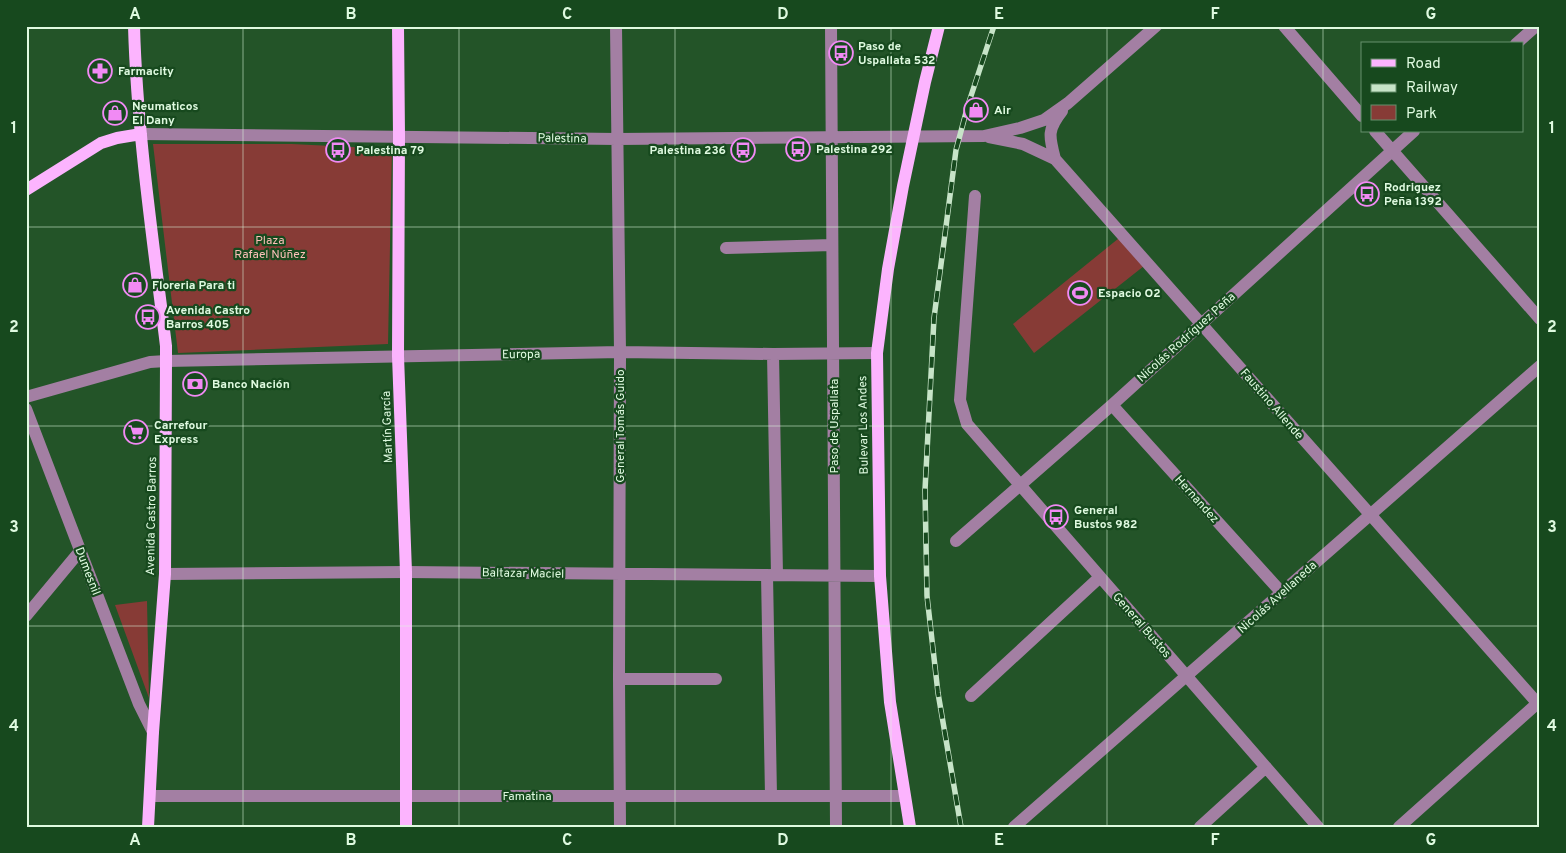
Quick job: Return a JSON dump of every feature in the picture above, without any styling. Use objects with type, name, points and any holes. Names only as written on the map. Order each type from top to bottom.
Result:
[{"type":"main road","name":"Avenida Castro Barros","points":[[134,26],[141,134],[166,346],[165,574],[148,827]]},
{"type":"main road","name":"Martín García","points":[[398,26],[398,356],[406,572],[406,827]]},
{"type":"main road","name":"Bulevar Los Andes","points":[[910,827],[890,702],[880,576],[877,353],[888,269],[903,186],[924,82],[938,26]]},
{"type":"main road","points":[[26,190],[101,143],[141,134]]},
{"type":"street","name":"General Tomás Guido","points":[[616,26],[620,352],[620,827]]},
{"type":"street","name":"Paso de Uspallata","points":[[831,26],[836,827]]},
{"type":"street","points":[[984,136],[1020,128],[1044,120],[1068,103],[1156,26]]},
{"type":"street","points":[[1284,26],[1361,115]]},
{"type":"street","points":[[1518,42],[1536,26]]},
{"type":"street","points":[[1055,159],[1050,130],[1068,103]]},
{"type":"street","points":[[1377,132],[1540,319]]},
{"type":"street","name":"Nicolás Rodríguez Peña","points":[[956,541],[1112,405],[1413,132]]},
{"type":"street","name":"Palestina","points":[[141,134],[617,139],[984,136]]},
{"type":"street","name":"Faustino Allende","points":[[984,136],[1023,144],[1055,159],[1369,515],[1539,703]]},
{"type":"street","name":"General Bustos","points":[[975,196],[960,400],[966,424],[1318,827]]},
{"type":"street","points":[[726,248],[832,245]]},
{"type":"street","name":"Europa","points":[[26,398],[150,362],[166,361],[620,352],[877,353]]},
{"type":"street","points":[[771,796],[773,354]]},
{"type":"street","name":"Nicolás Avellaneda","points":[[1014,827],[1540,366]]},
{"type":"street","name":"Hernandez","points":[[1112,405],[1282,593]]},
{"type":"street","name":"Dumesnil","points":[[27,413],[139,704],[153,732]]},
{"type":"street","points":[[26,616],[80,552]]},
{"type":"street","name":"Baltazar Maciel","points":[[165,574],[406,572],[834,574],[880,576]]},
{"type":"street","points":[[971,696],[1100,576]]},
{"type":"street","points":[[619,679],[716,679]]},
{"type":"street","points":[[1399,827],[1539,703]]},
{"type":"street","points":[[1200,827],[1266,767]]},
{"type":"street","name":"Famatina","points":[[150,796],[904,796]]},
{"type":"green space","name":"Plaza Rafael Núñez","points":[[153,144],[292,144],[392,149],[388,344],[178,353]]},
{"type":"green space","name":"Espacio O2","points":[[1124,234],[1149,262],[1034,353],[1013,324]]},
{"type":"green space","points":[[147,601],[149,698],[115,605]]},
{"type":"railway","points":[[961,827],[938,693],[927,596],[925,490],[934,318],[956,150],[968,105],[994,26]]},
{"type":"place","name":"Paso de Uspallata 532","points":[[841,53]]},
{"type":"place","name":"Farmacity","points":[[100,71]]},
{"type":"place","name":"Air","points":[[976,110]]},
{"type":"place","name":"Neumaticos El Dany","points":[[115,113]]},
{"type":"place","name":"Palestina 292","points":[[798,149]]},
{"type":"place","name":"Palestina 79","points":[[338,150]]},
{"type":"place","name":"Palestina 236","points":[[743,150]]},
{"type":"place","name":"Rodriguez Peña 1392","points":[[1367,194]]},
{"type":"place","name":"Floreria Para ti","points":[[135,285]]},
{"type":"place","name":"Espacio O2","points":[[1080,293]]},
{"type":"place","name":"Avenida Castro Barros 405","points":[[148,317]]},
{"type":"place","name":"Banco Nación","points":[[195,384]]},
{"type":"place","name":"Carrefour Express","points":[[136,432]]},
{"type":"place","name":"General Bustos 982","points":[[1056,517]]}]
